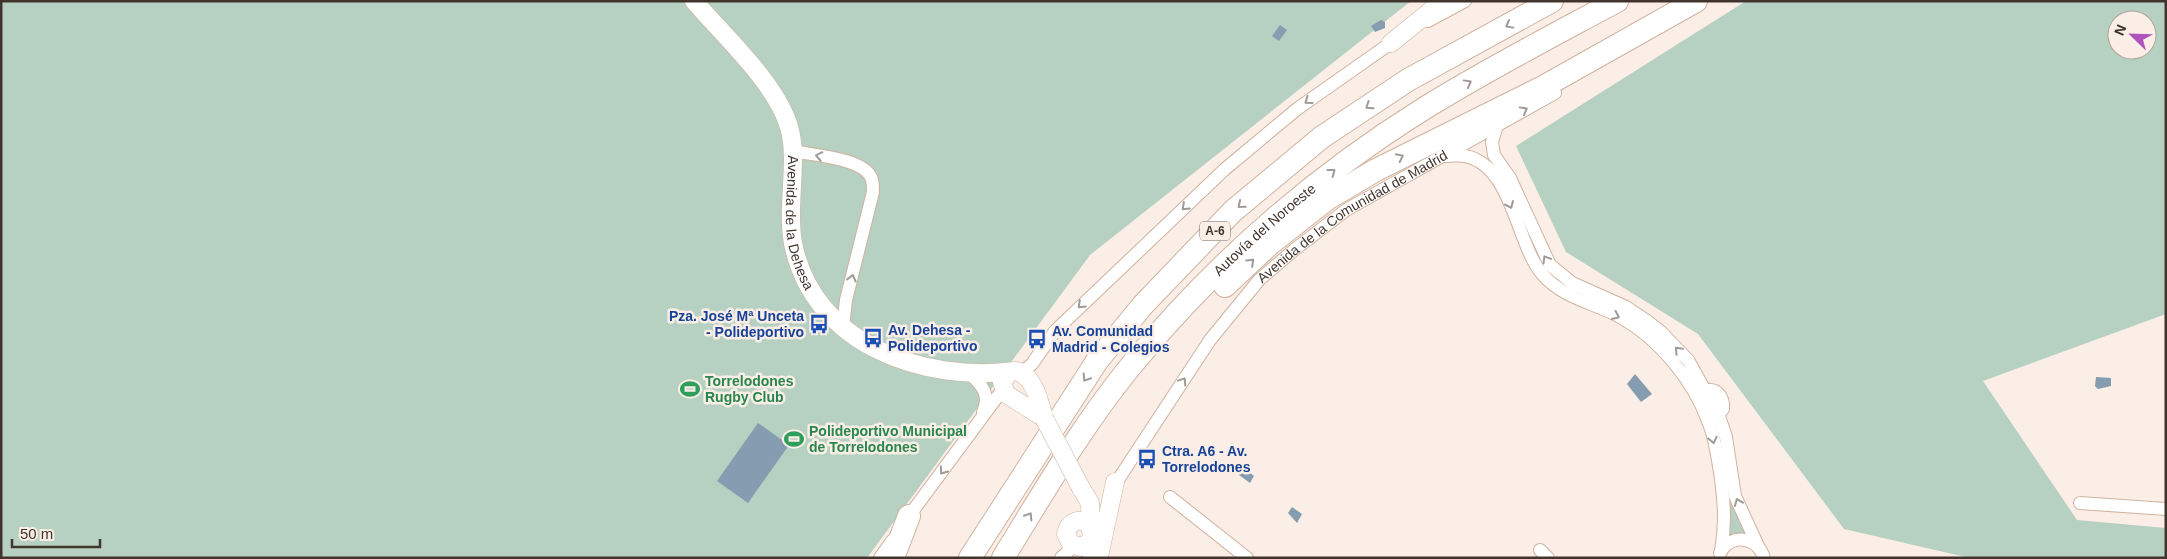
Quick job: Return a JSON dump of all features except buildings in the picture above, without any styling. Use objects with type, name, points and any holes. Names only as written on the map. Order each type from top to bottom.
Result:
[{"type":"highway","name":"A-6","points":[[970,558],[1097,361],[1143,305],[1234,212],[1322,137],[1400,85],[1552,1]]},
{"type":"highway","name":"Autovía del Noroeste","points":[[1003,558],[1082,434],[1130,368],[1177,314],[1254,236],[1333,171],[1424,108],[1617,1]]},
{"type":"highway","points":[[1082,434],[1138,380],[1230,281],[1271,243],[1328,199],[1376,170],[1543,87],[1696,1]]},
{"type":"highway","points":[[892,558],[909,516]]},
{"type":"street","name":"Avenida de la Dehesa","points":[[694,1],[768,86],[790,127],[792,151],[790,217],[793,244],[815,298],[861,342],[886,355],[910,363],[970,374],[1013,371]]},
{"type":"street","points":[[880,558],[1002,389],[1004,378],[1013,371],[1026,369],[1032,364],[1049,338],[1070,316],[1225,169],[1297,109],[1391,42],[1443,1]]},
{"type":"street","points":[[1391,42],[1465,1]]},
{"type":"street","name":"Avenida de la Comunidad de Madrid","points":[[1088,529],[1115,482],[1210,340],[1260,280],[1294,250],[1346,210],[1497,125],[1707,1]]},
{"type":"street","points":[[1497,125],[1492,142],[1494,155],[1510,178],[1550,266],[1572,283],[1626,307],[1661,332],[1688,360],[1713,418],[1726,437],[1735,496],[1761,552]]},
{"type":"street","points":[[792,151],[855,163],[865,169],[872,178],[873,192],[846,300],[843,326]]},
{"type":"street","points":[[1442,156],[1466,156],[1484,164],[1499,181],[1534,262],[1551,284],[1566,293],[1622,318],[1641,331],[1701,392]]},
{"type":"street","points":[[1013,371],[1026,377],[1038,408],[1090,503],[1088,529],[1086,546],[1072,552],[1066,534],[1068,526],[1088,529]]},
{"type":"street","name":"Avenida de la Dehesa","points":[[970,374],[1002,389]]},
{"type":"street","points":[[970,374],[982,384],[986,395],[986,405],[979,422]]},
{"type":"street","points":[[1002,389],[1008,396],[1038,408]]},
{"type":"street","points":[[1713,418],[1714,439],[1725,502],[1726,527],[1720,554]]},
{"type":"street","points":[[1099,558],[1115,482]]},
{"type":"street","points":[[1170,497],[1247,558]]},
{"type":"street","points":[[2080,503],[2166,509]]},
{"type":"street","points":[[1088,529],[1092,558]]},
{"type":"street","points":[[1720,554],[1731,541],[1738,539],[1752,542],[1761,552]]},
{"type":"green space","points":[[1,1],[1411,1],[1090,255],[867,558],[1,558]]},
{"type":"green space","points":[[1746,1],[2166,1],[2166,314],[1983,381],[2077,520],[2166,528],[2166,558],[1970,558],[1844,529],[1698,334],[1566,252],[1516,146]]},
{"type":"green space","points":[[1714,422],[1746,535],[1728,539],[1730,510]]},
{"type":"water","points":[[1381,20],[1385,22],[1385,28],[1375,32],[1371,26]]},
{"type":"water","points":[[1280,25],[1287,30],[1279,41],[1272,36]]},
{"type":"water","points":[[1635,374],[1652,394],[1641,402],[1627,384]]},
{"type":"water","points":[[2096,377],[2111,378],[2111,386],[2098,389],[2095,386]]},
{"type":"water","points":[[758,423],[789,445],[748,503],[717,481]]},
{"type":"water","points":[[1244,468],[1254,476],[1250,483],[1239,475]]},
{"type":"water","points":[[1292,507],[1302,514],[1297,523],[1288,513]]},
{"type":"place","name":"Pza. José Mª Unceta - Polideportivo","points":[[819,324]]},
{"type":"place","name":"Av. Dehesa - Polideportivo","points":[[873,338]]},
{"type":"place","name":"Av. Comunidad Madrid - Colegios","points":[[1037,339]]},
{"type":"place","name":"Torrelodones Rugby Club","points":[[690,389]]},
{"type":"place","name":"Polideportivo Municipal de Torrelodones","points":[[794,439]]},
{"type":"place","name":"Ctra. A6 - Av. Torrelodones","points":[[1147,459]]}]
